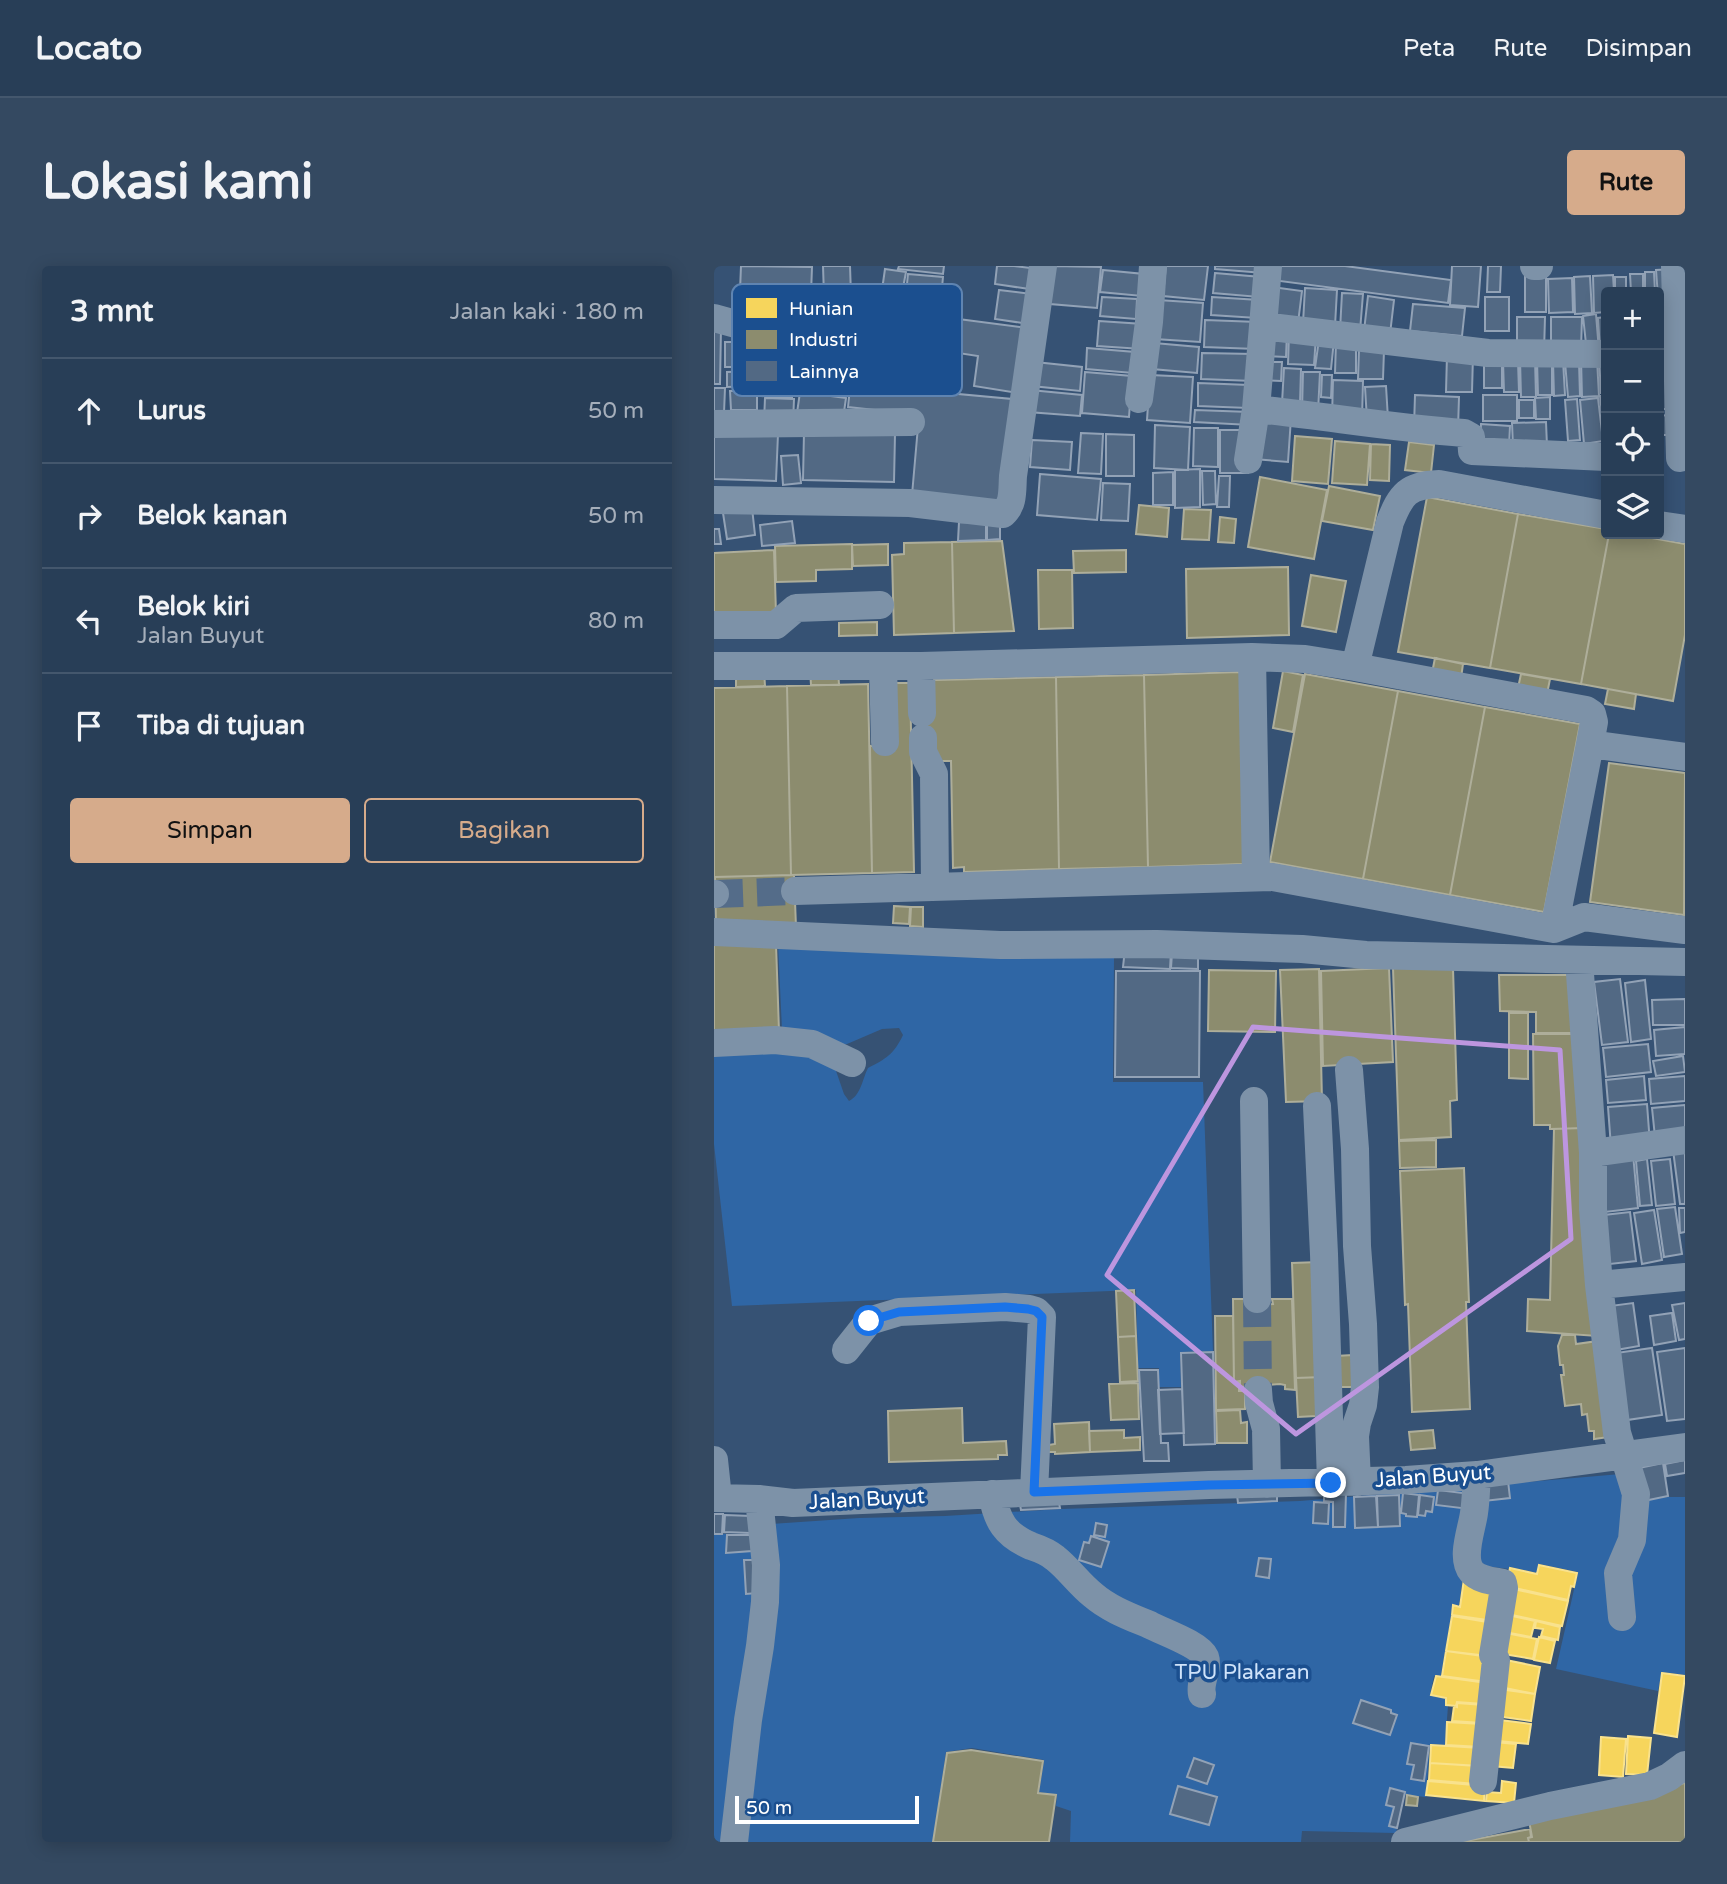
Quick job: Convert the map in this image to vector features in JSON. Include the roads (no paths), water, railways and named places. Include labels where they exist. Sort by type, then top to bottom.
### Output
[{"type":"street","points":[[714,500],[910,503],[1003,514],[1011,503],[1043,266]]},
{"type":"street","points":[[1139,399],[1153,266]]},
{"type":"street","points":[[1248,460],[1256,409],[1268,266]]},
{"type":"street","points":[[1675,266],[1675,458]]},
{"type":"street","points":[[714,318],[732,323]]},
{"type":"street","points":[[1263,326],[1488,353],[1601,354]]},
{"type":"street","points":[[1256,409],[1410,429],[1464,433],[1471,437],[1472,451],[1601,457]]},
{"type":"street","points":[[714,424],[911,422]]},
{"type":"street","points":[[1355,667],[1390,522],[1397,505],[1408,492],[1421,485],[1439,484],[1601,514]]},
{"type":"street","points":[[1664,526],[1685,529]]},
{"type":"street","points":[[714,625],[776,625],[796,608],[880,604]]},
{"type":"street","points":[[1252,657],[1256,877]]},
{"type":"street","points":[[714,666],[921,666],[1252,657],[1306,659],[1586,710],[1592,714],[1594,722],[1555,929]]},
{"type":"street","points":[[883,666],[885,742]]},
{"type":"street","points":[[921,666],[923,752],[934,774],[935,887]]},
{"type":"street","points":[[1590,744],[1685,757]]},
{"type":"street","points":[[795,891],[1272,877],[1555,929],[1584,917],[1685,930]]},
{"type":"street","points":[[714,932],[1000,945],[1157,944],[1302,949],[1366,955],[1685,962]]},
{"type":"street","points":[[1579,960],[1593,1153],[1593,1209],[1599,1285],[1617,1433],[1636,1494],[1632,1540],[1618,1573],[1622,1617]]},
{"type":"street","points":[[714,1043],[775,1040],[812,1044],[852,1063]]},
{"type":"street","points":[[1344,1482],[1365,1387],[1349,1070]]},
{"type":"street","points":[[1254,1101],[1257,1298]]},
{"type":"street","points":[[1317,1106],[1324,1268],[1344,1482]]},
{"type":"street","points":[[1593,1153],[1685,1140]]},
{"type":"street","points":[[1599,1285],[1685,1277]]},
{"type":"street","points":[[846,1350],[869,1321],[899,1312],[1005,1307],[1036,1311],[1042,1317],[1034,1492]]},
{"type":"street","points":[[1258,1390],[1266,1429],[1267,1484]]},
{"type":"street","name":"Jalan Buyut","points":[[716,1498],[793,1503],[1209,1485],[1406,1480],[1477,1475],[1685,1447]]},
{"type":"street","points":[[714,1460],[716,1498]]},
{"type":"street","points":[[1477,1475],[1468,1564],[1472,1572],[1503,1583],[1504,1588],[1493,1656],[1496,1660],[1483,1781]]},
{"type":"street","points":[[992,1494],[995,1513],[1005,1529],[1018,1540],[1056,1558],[1093,1595],[1108,1605],[1187,1642],[1199,1651],[1205,1662],[1201,1682],[1202,1694]]},
{"type":"street","points":[[734,1842],[765,1602],[766,1565],[759,1499]]},
{"type":"street","points":[[1405,1842],[1550,1806],[1650,1786],[1685,1765]]},
{"type":"tunnel","points":[[715,894],[795,891]]},
{"type":"tunnel","points":[[1257,1299],[1258,1390]]},
{"type":"park label","name":"TPU Plakaran","points":[[1242,1672]]}]
